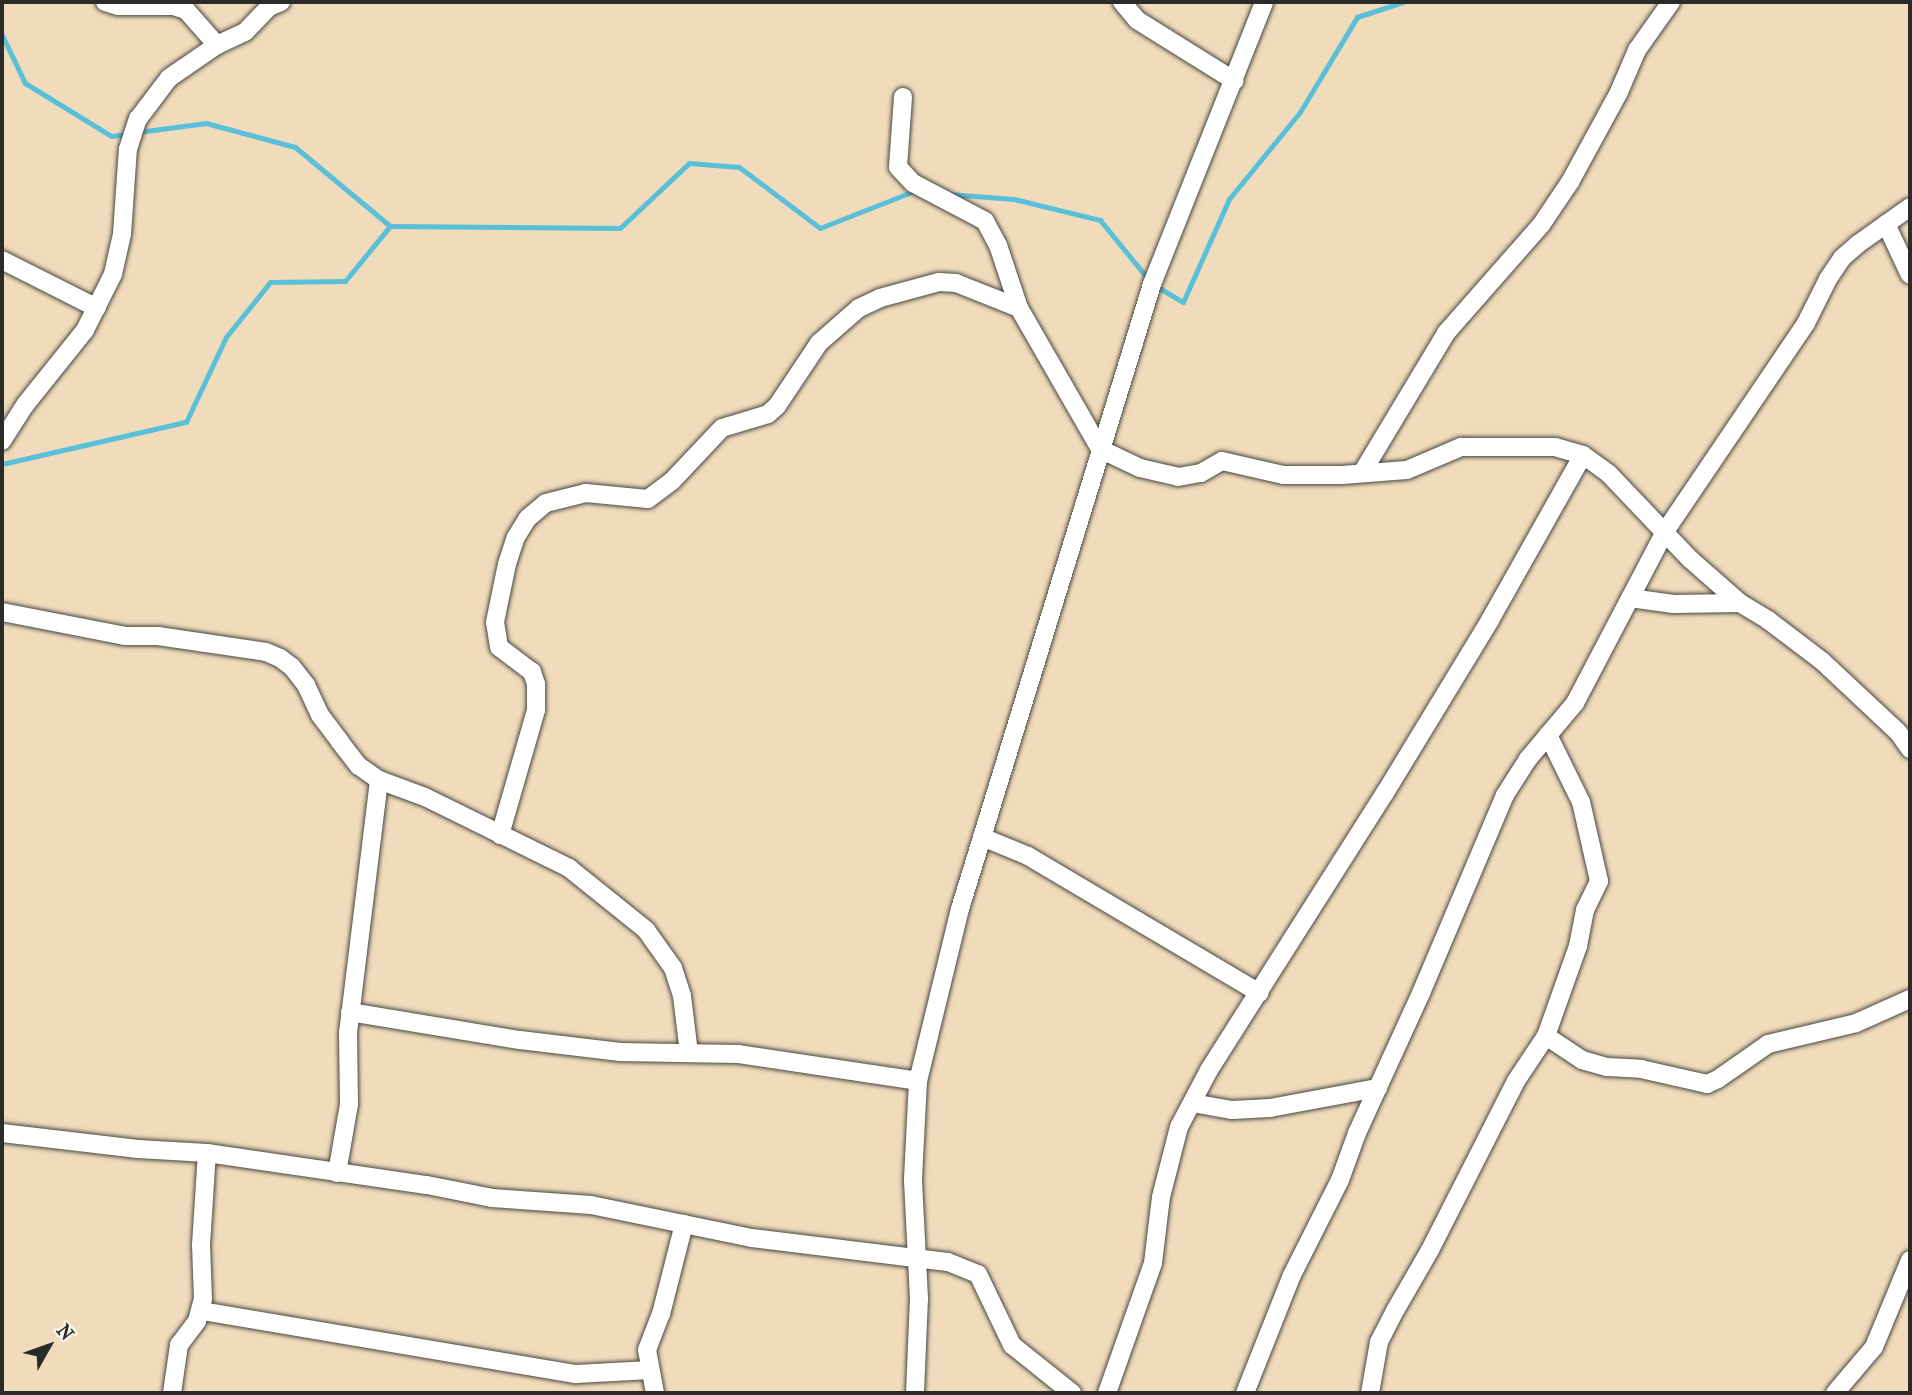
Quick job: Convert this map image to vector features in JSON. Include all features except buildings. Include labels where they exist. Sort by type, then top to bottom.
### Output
[{"type":"street","points":[[105,2],[118,6],[173,6],[186,10],[217,45]]},
{"type":"street","points":[[2,441],[25,405],[85,330],[113,274],[122,234],[128,149],[138,119],[169,78],[217,45],[245,32],[269,7],[281,2]]},
{"type":"street","points":[[1122,2],[1137,20],[1235,80]]},
{"type":"street","points":[[915,1393],[919,1299],[913,1179],[918,1081],[960,909],[1152,284],[1264,2]]},
{"type":"street","points":[[1362,473],[1447,333],[1541,225],[1570,182],[1637,50],[1671,2]]},
{"type":"street","points":[[902,97],[898,167],[913,183],[985,222],[998,244],[1019,308],[1100,449],[1140,468],[1178,477],[1201,473],[1222,461],[1283,475],[1407,470],[1461,447],[1555,447],[1583,455],[1609,474],[1666,530],[1690,559],[1740,603],[1768,620],[1904,726],[1910,749]]},
{"type":"street","points":[[1245,1393],[1292,1275],[1340,1180],[1505,795],[1548,735],[1575,703],[1666,530],[1806,323],[1842,258],[1910,206]]},
{"type":"street","points":[[1886,225],[1910,275]]},
{"type":"street","points":[[2,260],[97,308]]},
{"type":"street","points":[[500,835],[536,710],[536,684],[532,672],[499,646],[495,622],[507,564],[516,537],[528,518],[546,503],[586,493],[648,499],[672,481],[722,428],[761,418],[777,406],[819,344],[859,308],[880,298],[939,282],[956,283],[1019,308]]},
{"type":"street","points":[[1107,1393],[1153,1263],[1161,1197],[1179,1127],[1490,620],[1583,455]]},
{"type":"street","points":[[1630,598],[1674,604],[1740,603]]},
{"type":"street","points":[[2,612],[125,636],[158,636],[266,652],[280,658],[292,667],[306,685],[320,715],[359,766],[379,780],[425,797],[569,868],[610,899],[658,943],[673,968],[682,996],[689,1053]]},
{"type":"street","points":[[1370,1393],[1379,1342],[1430,1250],[1516,1081],[1546,1036],[1578,946],[1585,910],[1598,881],[1581,802],[1548,735]]},
{"type":"street","points":[[337,1173],[349,1104],[350,1012],[379,780]]},
{"type":"street","points":[[982,837],[1028,856],[1260,993]]},
{"type":"street","points":[[1546,1036],[1582,1060],[1607,1067],[1641,1069],[1707,1084],[1768,1044],[1856,1023],[1910,999]]},
{"type":"street","points":[[350,1012],[533,1042],[620,1052],[738,1054],[763,1060],[796,1061],[918,1081]]},
{"type":"street","points":[[1192,1103],[1232,1110],[1269,1108],[1378,1088]]},
{"type":"street","points":[[2,1133],[138,1149],[207,1153],[427,1185],[492,1198],[591,1205],[752,1238],[917,1261],[948,1262],[978,1274],[1012,1345],[1072,1393]]},
{"type":"street","points":[[172,1393],[179,1345],[202,1311],[201,1245],[207,1153]]},
{"type":"street","points":[[655,1393],[648,1350],[661,1314],[684,1223]]},
{"type":"street","points":[[1835,1393],[1874,1347],[1910,1260]]},
{"type":"street","points":[[202,1311],[576,1374],[650,1370]]},
{"type":"waterway","points":[[1156,286],[1183,302],[1229,199],[1300,112],[1357,17],[1403,2]]},
{"type":"waterway","points":[[2,35],[25,83],[111,136],[128,134]]},
{"type":"waterway","points":[[138,132],[206,123],[295,147],[390,226],[620,228],[689,163],[739,167],[820,228],[914,191]]},
{"type":"waterway","points":[[948,194],[1014,199],[1100,220],[1149,280]]},
{"type":"waterway","points":[[2,464],[186,422],[226,337],[270,282],[345,281],[390,226]]}]
